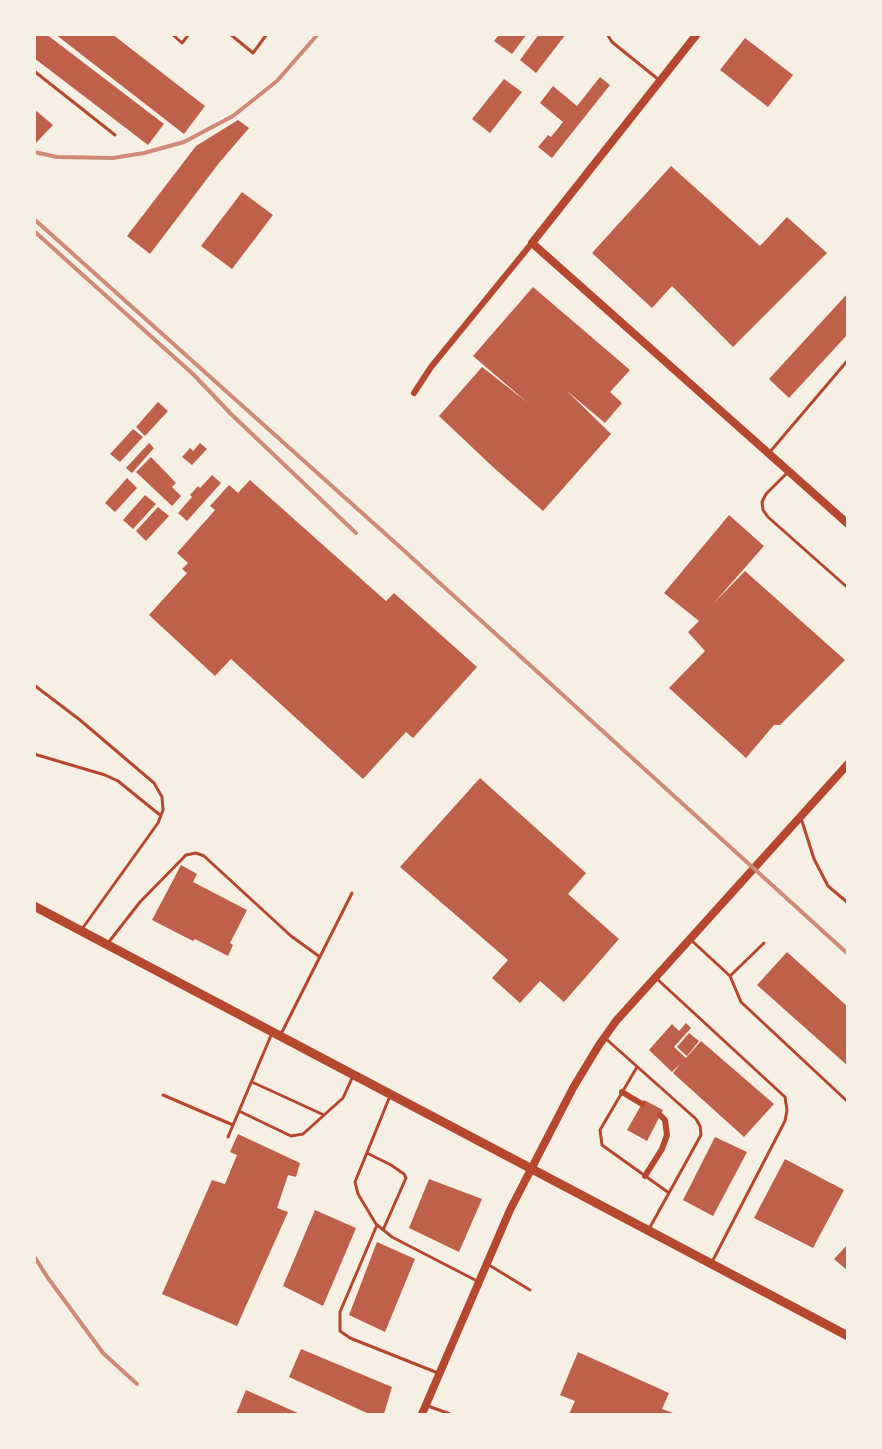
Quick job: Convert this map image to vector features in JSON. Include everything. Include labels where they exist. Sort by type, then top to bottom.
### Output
[{"type":"main road","points":[[34,906],[848,1336]]},
{"type":"street","points":[[414,393],[431,367],[697,34]]},
{"type":"street","points":[[532,243],[848,524]]},
{"type":"street","points":[[423,1414],[510,1210],[573,1089],[604,1038],[616,1021],[848,764]]},
{"type":"street","points":[[622,1092],[642,1104]]},
{"type":"street","points":[[645,1176],[667,1135],[665,1120],[660,1115]]},
{"type":"lane","points":[[171,34],[183,43],[189,34]]},
{"type":"lane","points":[[230,34],[253,53],[267,34]]},
{"type":"lane","points":[[607,34],[612,42],[660,81]]},
{"type":"lane","points":[[34,71],[115,135]]},
{"type":"lane","points":[[769,453],[848,360]]},
{"type":"lane","points":[[789,471],[766,494],[762,502],[763,510],[848,588]]},
{"type":"lane","points":[[34,685],[80,720],[154,783],[162,797],[161,816],[158,823],[81,931]]},
{"type":"lane","points":[[34,754],[118,781],[161,816]]},
{"type":"lane","points":[[800,817],[814,859],[828,886],[848,903]]},
{"type":"lane","points":[[107,944],[148,894],[186,855],[196,853],[204,856],[291,936],[320,957]]},
{"type":"lane","points":[[228,1137],[251,1082],[320,957],[352,893]]},
{"type":"lane","points":[[690,939],[730,976],[741,1002],[848,1102]]},
{"type":"lane","points":[[730,976],[764,942]]},
{"type":"lane","points":[[655,978],[785,1097],[787,1110],[785,1121],[711,1264]]},
{"type":"lane","points":[[604,1038],[696,1119],[700,1126],[701,1135],[648,1230]]},
{"type":"lane","points":[[637,1067],[600,1130],[602,1145],[669,1193]]},
{"type":"lane","points":[[238,1111],[291,1136],[303,1134],[343,1098],[354,1074]]},
{"type":"lane","points":[[251,1082],[324,1115]]},
{"type":"lane","points":[[391,1094],[355,1182],[358,1194],[377,1225],[383,1230],[405,1245],[479,1282]]},
{"type":"lane","points":[[163,1095],[233,1125]]},
{"type":"lane","points":[[367,1153],[391,1165],[406,1178],[383,1230]]},
{"type":"lane","points":[[377,1225],[340,1312],[340,1331],[350,1338],[440,1373]]},
{"type":"lane","points":[[487,1264],[530,1290]]},
{"type":"lane","points":[[427,1405],[450,1414]]},
{"type":"building","points":[[34,34],[46,34],[164,124],[148,145],[34,58]]},
{"type":"building","points":[[55,34],[112,34],[205,106],[184,134]]},
{"type":"building","points":[[500,34],[527,34],[512,54],[494,41]]},
{"type":"building","points":[[539,34],[566,34],[536,73],[520,60]]},
{"type":"building","points":[[745,38],[793,75],[768,107],[720,70]]},
{"type":"building","points":[[600,77],[610,85],[552,158],[538,147],[548,135],[551,137],[563,122],[540,103],[553,86],[577,106]]},
{"type":"building","points":[[504,79],[522,92],[490,133],[472,119]]},
{"type":"building","points":[[34,109],[53,125],[34,145]]},
{"type":"building","points":[[238,120],[249,128],[219,163],[150,254],[127,236],[196,146]]},
{"type":"building","points":[[671,166],[760,246],[787,217],[827,253],[733,347],[672,286],[652,308],[592,253]]},
{"type":"building","points":[[242,192],[273,215],[232,269],[201,246]]},
{"type":"building","points":[[533,287],[630,370],[610,392],[622,403],[605,423],[567,391],[611,434],[543,511],[439,416],[482,367],[528,403],[473,356]]},
{"type":"building","points":[[848,293],[848,334],[789,398],[769,379]]},
{"type":"building","points":[[158,402],[168,411],[145,436],[136,427]]},
{"type":"building","points":[[133,429],[143,437],[120,462],[110,454]]},
{"type":"building","points":[[149,443],[154,448],[132,473],[126,468]]},
{"type":"building","points":[[200,443],[207,449],[192,465],[182,457],[190,448],[193,451]]},
{"type":"building","points":[[151,457],[176,483],[172,487],[181,496],[172,506],[136,472]]},
{"type":"building","points":[[212,475],[221,483],[187,521],[178,513],[198,486],[200,488]]},
{"type":"building","points":[[127,478],[137,488],[115,512],[105,503]]},
{"type":"building","points":[[250,480],[386,601],[394,593],[477,667],[413,738],[406,732],[363,779],[231,659],[215,676],[149,615],[187,573],[182,569],[188,563],[177,553],[215,510],[210,506],[229,485],[238,493]]},
{"type":"building","points":[[145,495],[156,504],[133,529],[123,520]]},
{"type":"building","points":[[158,507],[169,516],[146,541],[136,531]]},
{"type":"building","points":[[729,515],[764,546],[713,604],[745,571],[845,660],[780,725],[774,725],[746,758],[669,688],[705,651],[688,632],[699,621],[664,593]]},
{"type":"building","points":[[480,778],[586,873],[568,894],[619,939],[564,1002],[540,981],[520,1003],[492,978],[508,960],[400,867]]},
{"type":"building","points":[[181,865],[197,874],[193,882],[247,910],[230,943],[233,945],[228,956],[152,920]]},
{"type":"building","points":[[787,952],[848,1007],[848,1066],[757,985]]},
{"type":"building","points":[[686,1023],[691,1028],[674,1047],[686,1058],[701,1041],[774,1104],[744,1137],[673,1073],[680,1064],[672,1072],[649,1050],[672,1024],[679,1031]]},
{"type":"building","points":[[689,1033],[699,1041],[687,1056],[677,1047]]},
{"type":"building","points":[[644,1100],[663,1110],[647,1141],[627,1130]]},
{"type":"building","points":[[238,1134],[300,1163],[296,1177],[288,1175],[277,1208],[288,1212],[237,1326],[162,1294],[212,1180],[225,1184],[237,1155],[230,1152]]},
{"type":"building","points":[[715,1137],[747,1152],[713,1216],[683,1200]]},
{"type":"building","points":[[785,1159],[844,1190],[813,1248],[754,1218]]},
{"type":"building","points":[[429,1179],[482,1199],[459,1252],[409,1228]]},
{"type":"building","points":[[315,1210],[356,1228],[323,1306],[283,1286]]},
{"type":"building","points":[[377,1242],[415,1259],[385,1332],[349,1315]]},
{"type":"building","points":[[848,1244],[848,1271],[834,1259]]},
{"type":"building","points":[[301,1349],[392,1387],[384,1414],[369,1414],[289,1377]]},
{"type":"building","points":[[578,1352],[669,1393],[662,1409],[676,1414],[569,1414],[575,1401],[560,1395]]},
{"type":"building","points":[[246,1390],[300,1414],[236,1414]]},
{"type":"railway","points":[[34,152],[57,157],[113,158],[144,153],[184,142],[233,116],[277,81],[318,34]]},
{"type":"railway","points":[[34,219],[400,547],[848,954]]},
{"type":"railway","points":[[34,231],[194,375],[231,414],[356,533]]},
{"type":"railway","points":[[34,1256],[103,1353],[137,1384]]}]
